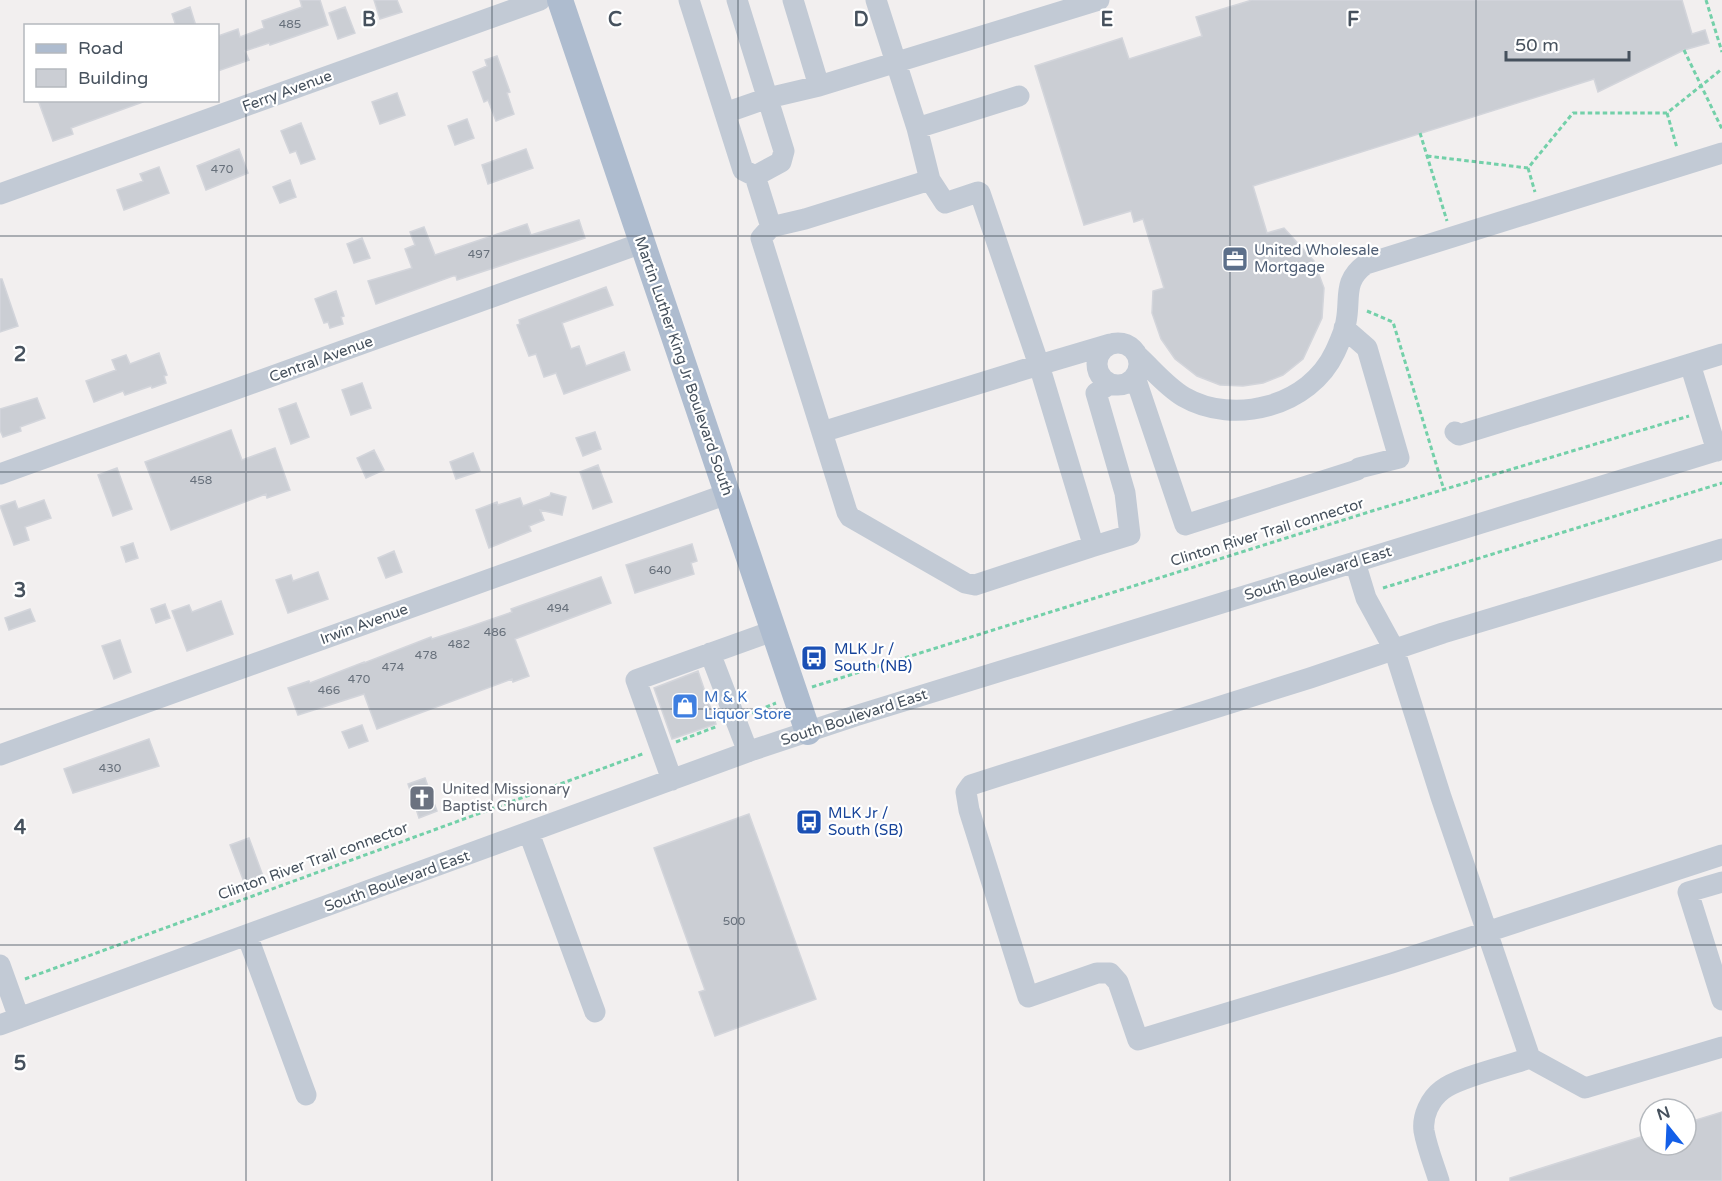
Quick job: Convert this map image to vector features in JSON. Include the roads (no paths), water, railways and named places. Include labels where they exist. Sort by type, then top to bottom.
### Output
[{"type":"main road","name":"Martin Luther King Jr Boulevard South","points":[[560,0],[808,732]]},
{"type":"street","name":"Ferry Avenue","points":[[0,194],[540,0]]},
{"type":"street","points":[[689,0],[743,170],[755,176],[771,227]]},
{"type":"street","points":[[737,0],[784,151],[781,162],[755,176]]},
{"type":"street","points":[[793,0],[819,86]]},
{"type":"street","points":[[876,0],[930,180],[945,203],[978,192],[982,195],[1039,365],[1093,541],[1091,547]]},
{"type":"street","points":[[725,113],[768,98],[819,86],[1099,0]]},
{"type":"street","points":[[916,128],[1018,96]]},
{"type":"street","points":[[1137,367],[1184,397],[1212,408],[1242,411],[1273,405],[1298,392],[1317,377],[1334,354],[1347,320],[1348,286],[1354,275],[1366,264],[1722,153]]},
{"type":"street","points":[[930,180],[805,219],[771,227],[761,238],[850,517],[966,583],[975,585],[1130,535],[1125,493],[1096,393],[1110,384]]},
{"type":"street","name":"Central Avenue","points":[[0,474],[642,243]]},
{"type":"street","points":[[822,432],[1110,344],[1124,343],[1136,351],[1137,367],[1185,525],[1359,468],[1398,458],[1368,348],[1344,328]]},
{"type":"street","points":[[1110,344],[1099,354],[1097,368],[1104,380],[1110,384],[1124,385],[1137,367]]},
{"type":"street","points":[[1455,432],[1459,435],[1722,354]]},
{"type":"street","points":[[1690,364],[1704,411],[1720,450]]},
{"type":"street","name":"South Boulevard East","points":[[10,1022],[748,752],[1720,450]]},
{"type":"street","name":"Irwin Avenue","points":[[0,754],[727,494]]},
{"type":"street","points":[[1722,549],[1394,649],[971,785],[966,792],[969,810],[1028,997],[1097,973],[1110,973],[1118,982],[1138,1040],[1392,963],[1722,855]]},
{"type":"street","points":[[1355,562],[1368,602],[1394,649],[1530,1059],[1585,1088],[1722,1047]]},
{"type":"street","points":[[672,780],[636,680],[773,631]]},
{"type":"street","points":[[710,653],[748,752]]},
{"type":"street","points":[[529,832],[595,1012]]},
{"type":"street","points":[[1722,882],[1688,892],[1722,1000]]},
{"type":"street","points":[[247,935],[306,1095]]},
{"type":"street","points":[[0,965],[8,986],[10,1022]]},
{"type":"street","points":[[1439,1181],[1424,1130],[1425,1117],[1430,1104],[1441,1090],[1454,1083],[1530,1059]]},
{"type":"place","name":"United Wholesale Mortgage","points":[[1235,259]]},
{"type":"place","name":"MLK Jr / South (NB)","points":[[814,658]]},
{"type":"place","name":"M & K Liquor Store","points":[[685,706]]},
{"type":"place","name":"United Missionary Baptist Church","points":[[422,798]]},
{"type":"place","name":"MLK Jr / South (SB)","points":[[809,822]]}]
